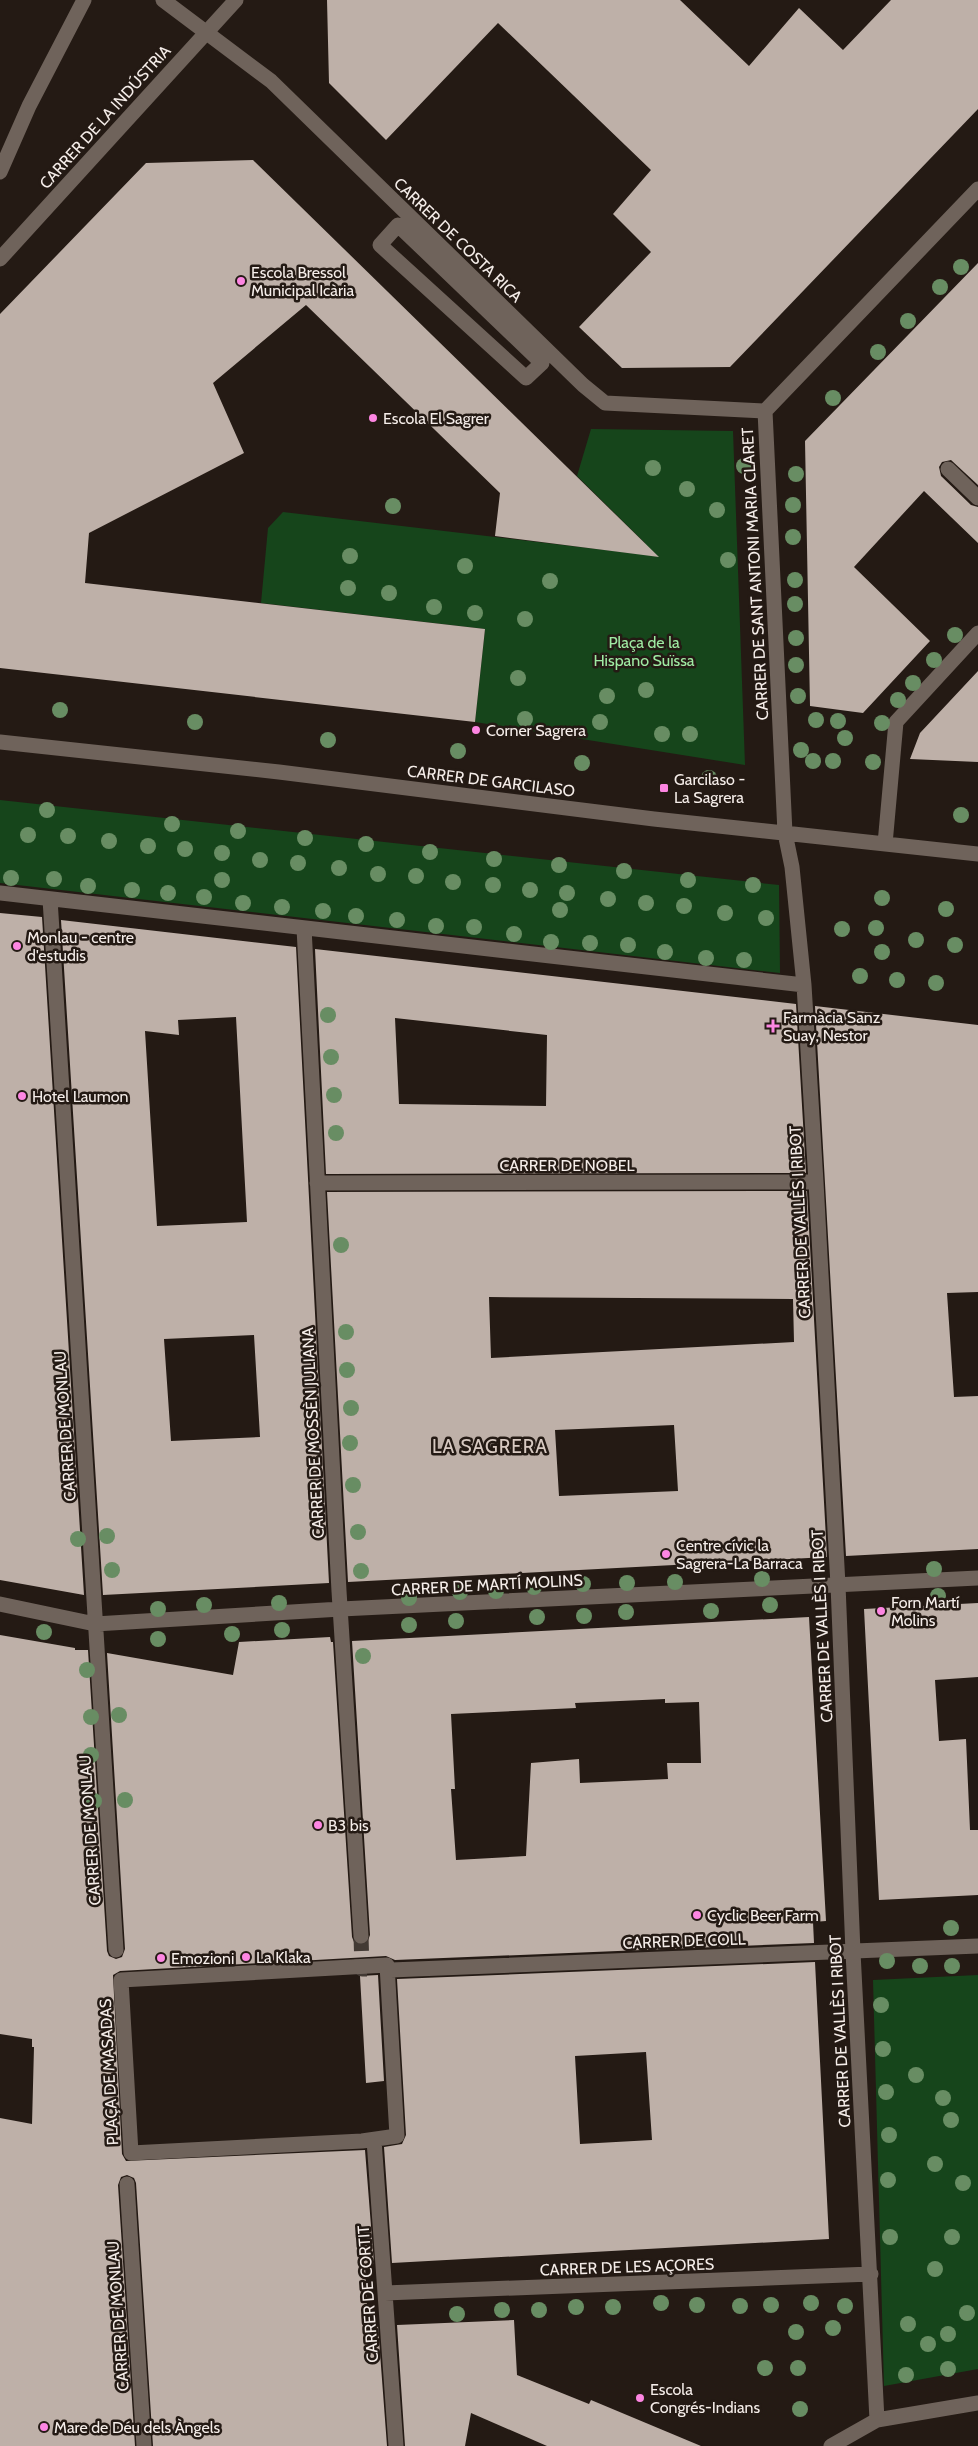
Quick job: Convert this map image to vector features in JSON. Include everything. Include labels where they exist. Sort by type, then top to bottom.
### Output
[{"type":"street","points":[[0,172],[29,106],[84,0]]},
{"type":"street","name":"CARRER DE COSTA RICA","points":[[163,0],[271,81],[576,378],[605,403],[765,411]]},
{"type":"street","name":"CARRER DE LA INDÚSTRIA","points":[[0,259],[236,0]]},
{"type":"street","name":"CARRER DE SANT ANTONI MARIA CLARET","points":[[785,833],[765,411],[978,189]]},
{"type":"street","name":"CARRER DE COSTA RICA","points":[[398,224],[542,363],[526,378],[380,245],[398,224]]},
{"type":"street","points":[[948,469],[978,498]]},
{"type":"street","points":[[885,844],[896,722],[978,634]]},
{"type":"street","name":"CARRER DE GARCILASO","points":[[0,742],[279,772],[654,819],[978,854]]},
{"type":"street","name":"CARRER DE VALLÈS I RIBOT","points":[[785,833],[792,867],[804,985],[816,1182],[838,1585],[853,1952],[877,2420]]},
{"type":"street","points":[[0,893],[804,985]]},
{"type":"street","name":"CARRER DE MONLAU","points":[[50,899],[94,1624],[116,1950]]},
{"type":"street","name":"CARRER DE MOSSÈN JULIANA","points":[[304,928],[341,1609],[361,1936]]},
{"type":"street","name":"CARRER DE NOBEL","points":[[317,1183],[816,1182]]},
{"type":"street","name":"CARRER DE MARTÍ MOLINS","points":[[0,1604],[94,1624],[341,1609],[978,1578]]},
{"type":"street","name":"CARRER DE COLL","points":[[392,1970],[978,1946]]},
{"type":"street","name":"PLAÇA DE MASADAS","points":[[387,1965],[397,2136],[374,2140],[131,2153],[121,1980],[387,1965]]},
{"type":"street","name":"CARRER DE CORTIT","points":[[374,2140],[396,2446]]},
{"type":"street","name":"CARRER DE MONLAU","points":[[127,2184],[144,2446]]},
{"type":"street","name":"CARRER DE LES AÇORES","points":[[385,2293],[871,2274]]},
{"type":"street","points":[[831,2446],[877,2420],[978,2403]]},
{"type":"green space","name":"Plaça de la Hispano Suïssa","points":[[591,429],[733,431],[745,765],[475,722],[485,629],[261,603],[268,528],[283,512],[639,554],[645,543],[577,476]]},
{"type":"green space","points":[[0,800],[779,885],[780,973],[0,883]]},
{"type":"green space","points":[[978,1975],[978,2369],[884,2386],[873,1980]]},
{"type":"building","points":[[327,0],[680,0],[749,66],[799,8],[843,50],[891,0],[978,0],[978,109],[730,367],[622,368],[579,327],[651,252],[613,214],[651,170],[498,23],[386,140],[329,83]]},
{"type":"building","points":[[253,160],[659,557],[495,536],[500,493],[306,305],[213,383],[244,453],[89,533],[85,583],[485,629],[475,722],[0,668],[0,314],[146,163]]},
{"type":"building","points":[[978,263],[978,485],[951,460],[942,462],[939,467],[941,476],[971,505],[978,507],[978,543],[924,491],[854,567],[930,641],[863,713],[810,706],[805,441]]},
{"type":"building","points":[[978,671],[978,762],[910,759],[920,733]]},
{"type":"building","points":[[0,913],[42,917],[84,1595],[0,1580]]},
{"type":"building","points":[[61,920],[296,947],[329,1583],[103,1595]],"holes":[[[236,1017],[247,1222],[157,1226],[145,1031],[179,1035],[178,1020]],[[254,1335],[260,1437],[171,1441],[164,1339]]]},
{"type":"building","points":[[315,949],[796,1004],[806,1173],[326,1174]],"holes":[[[395,1018],[547,1035],[546,1106],[399,1104]]]},
{"type":"building","points":[[815,1006],[978,1025],[978,1292],[947,1293],[954,1397],[978,1396],[978,1549],[846,1556]]},
{"type":"building","points":[[807,1191],[827,1557],[348,1582],[327,1192]],"holes":[[[489,1297],[793,1299],[794,1342],[491,1358]],[[674,1425],[678,1491],[559,1496],[555,1430]]]},
{"type":"building","points":[[978,1603],[978,1677],[935,1680],[939,1741],[966,1739],[970,1830],[978,1830],[978,1895],[879,1900],[864,1609]]},
{"type":"building","points":[[809,1617],[826,1921],[813,1922],[814,1943],[395,1960],[386,1956],[120,1971],[113,1975],[122,2154],[126,2161],[365,2150],[374,2264],[365,2265],[368,2327],[378,2326],[387,2446],[153,2446],[136,2183],[134,2178],[127,2175],[121,2177],[118,2185],[135,2446],[0,2446],[0,2118],[32,2124],[34,2047],[32,2047],[32,2039],[0,2034],[0,1635],[75,1648],[75,1650],[88,1650],[107,1951],[109,1956],[116,1959],[122,1957],[125,1949],[107,1653],[233,1675],[239,1642],[330,1637],[331,1642],[333,1642],[352,1937],[354,1942],[361,1945],[367,1943],[370,1935],[352,1641]],"holes":[[[665,1699],[665,1703],[699,1702],[701,1763],[667,1763],[668,1779],[580,1783],[579,1759],[531,1763],[526,1856],[456,1860],[451,1789],[455,1789],[451,1714],[576,1708],[575,1703]]]},
{"type":"building","points":[[815,1962],[829,2239],[392,2263],[384,2147],[402,2144],[406,2135],[397,1979]],"holes":[[[646,2052],[652,2140],[580,2144],[575,2056]]]},
{"type":"building","points":[[378,1975],[384,2081],[366,2083],[360,1976]]},
{"type":"building","points":[[514,2320],[517,2375],[589,2404],[591,2400],[701,2446],[547,2446],[471,2413],[465,2446],[405,2446],[397,2325]]},
{"type":"tunnel","points":[[361,1936],[362,1969],[373,1969]]},
{"type":"place","name":"Escola Bressol Municipal Icària","points":[[241,281]]},
{"type":"place","name":"Escola El Sagrer","points":[[373,418]]},
{"type":"place","name":"Corner Sagrera","points":[[476,730]]},
{"type":"place","name":"Garcilaso - La Sagrera","points":[[664,788]]},
{"type":"place","name":"Monlau - centre d'estudis","points":[[17,946]]},
{"type":"place","name":"Farmàcia Sanz Suay, Nestor","points":[[773,1026]]},
{"type":"place","name":"Hotel Laumon","points":[[22,1096]]},
{"type":"place","name":"Centre cívic la Sagrera-La Barraca","points":[[666,1554]]},
{"type":"place","name":"Forn Martí Molins","points":[[881,1611]]},
{"type":"place","name":"B3 bis","points":[[318,1825]]},
{"type":"place","name":"Cyclic Beer Farm","points":[[697,1915]]},
{"type":"place","name":"La Klaka","points":[[246,1957]]},
{"type":"place","name":"Emozioni","points":[[161,1958]]},
{"type":"place","name":"Escola Congrés-Indians","points":[[640,2398]]},
{"type":"place","name":"Mare de Déu dels Àngels","points":[[44,2427]]},
{"type":"district","name":"LA SAGRERA","points":[[490,1446]]}]
